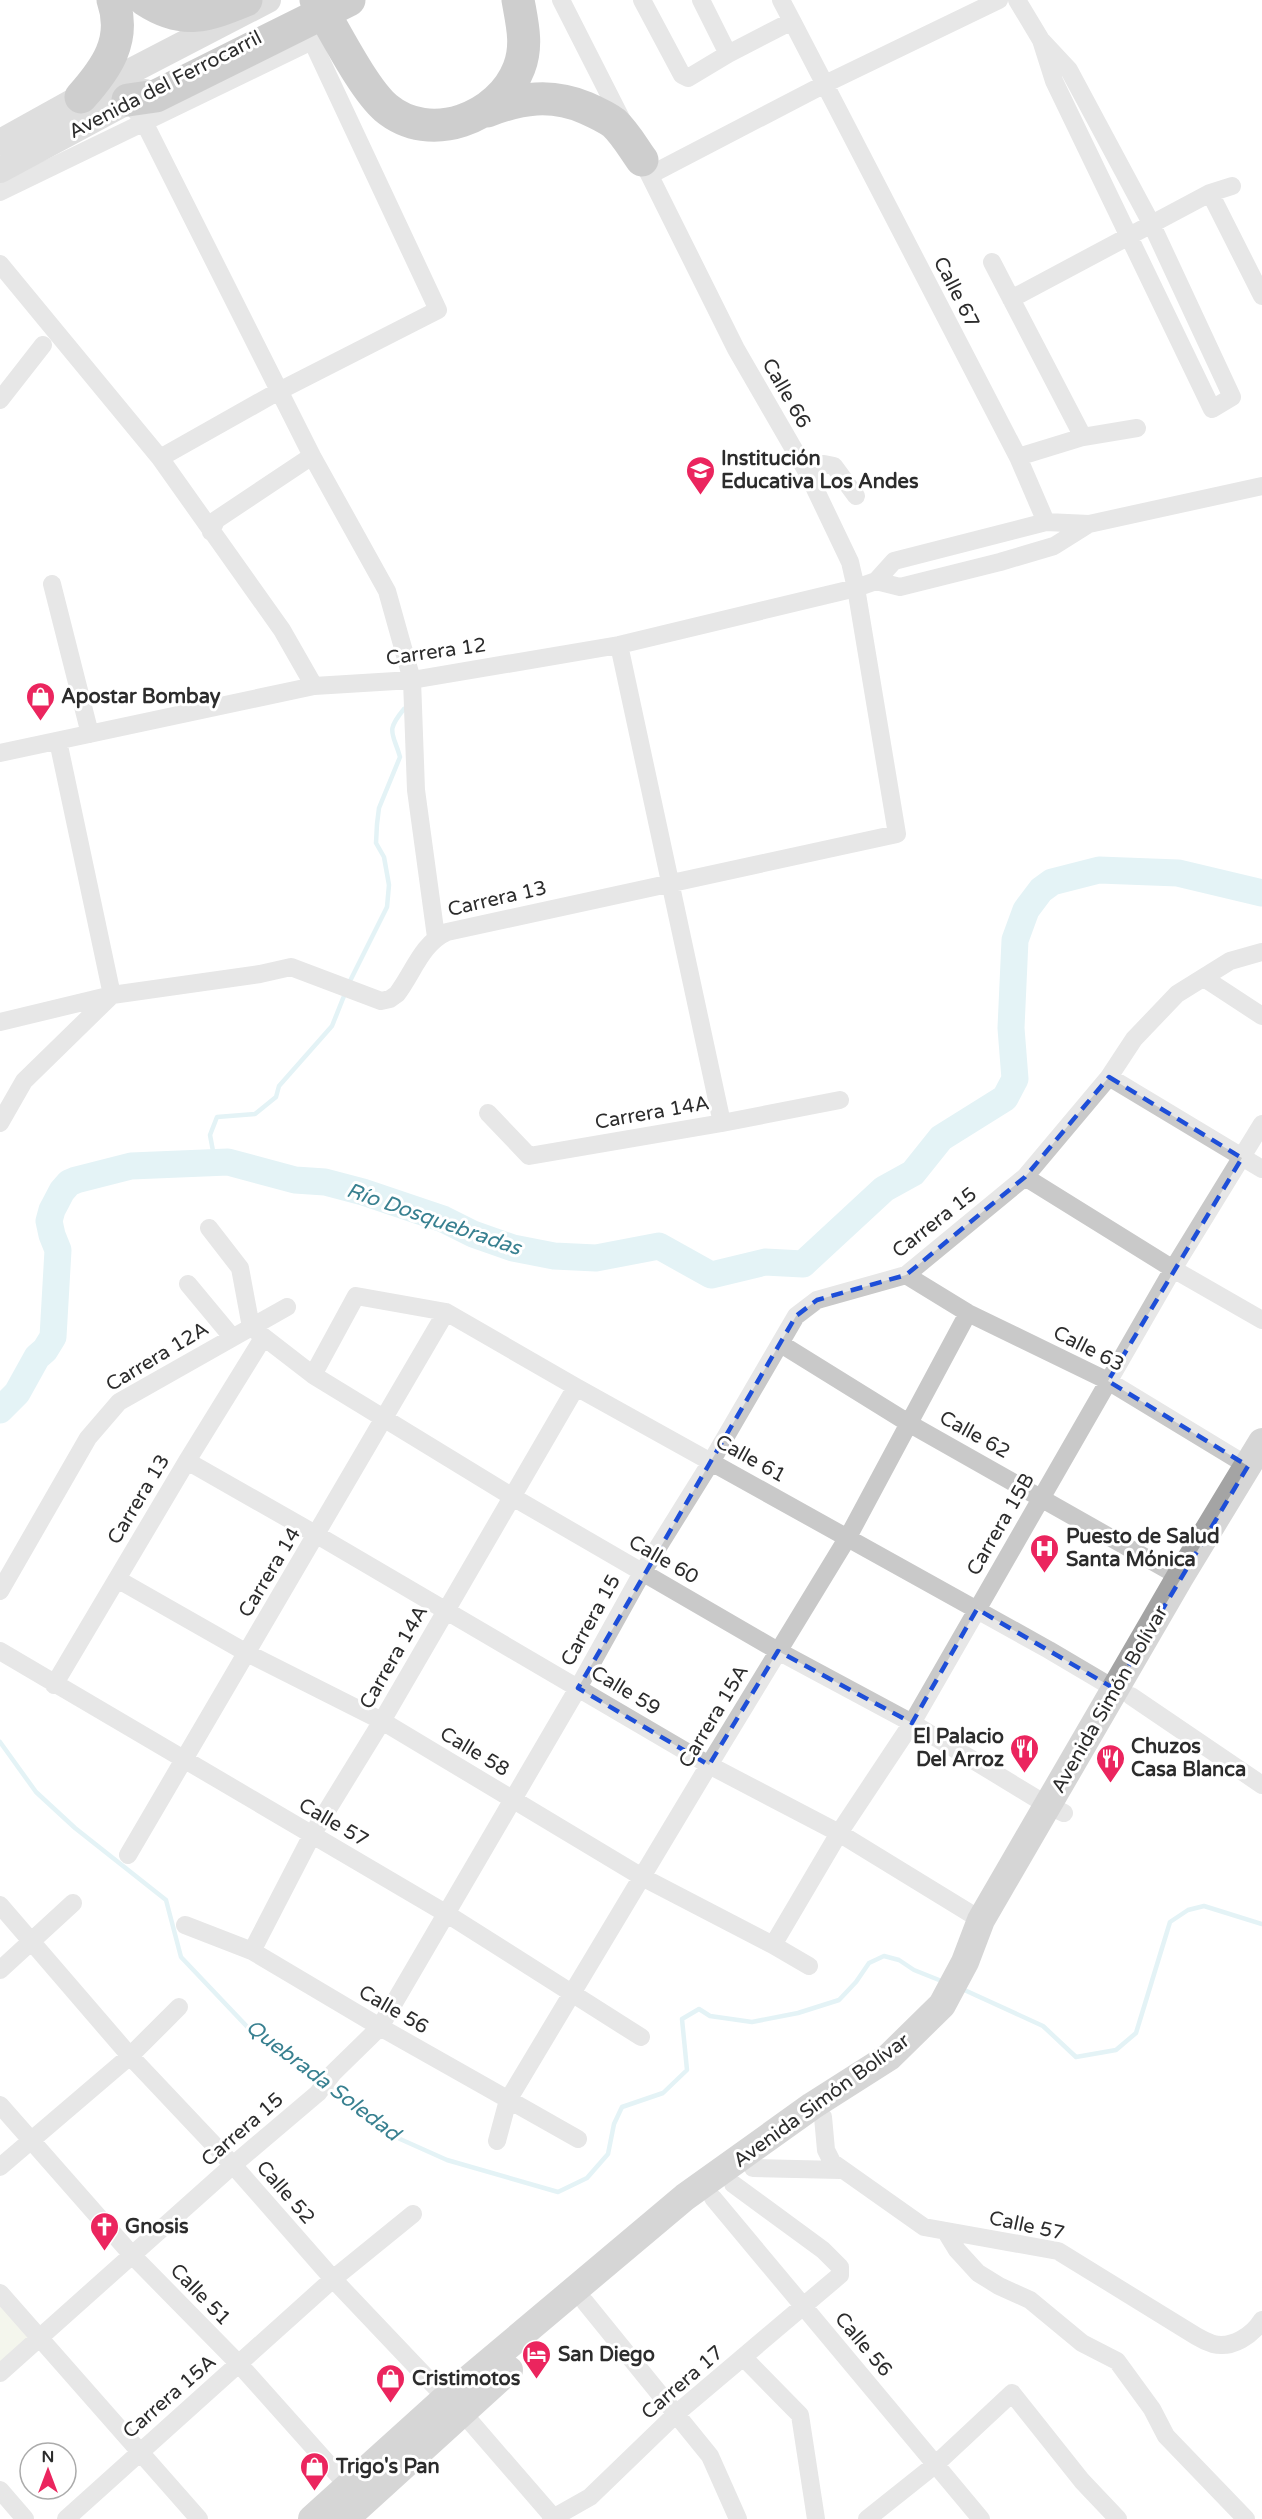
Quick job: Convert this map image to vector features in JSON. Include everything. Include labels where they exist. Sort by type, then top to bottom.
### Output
[{"type":"highway","points":[[81,97],[105,70],[114,48],[117,29],[113,0]]},
{"type":"highway","points":[[146,0],[171,13],[185,16],[214,13],[246,0]]},
{"type":"highway","points":[[472,117],[501,97],[520,67],[524,41],[517,5]]},
{"type":"highway","points":[[136,111],[156,96],[321,15],[374,94],[393,112],[415,123],[444,125],[515,100],[534,97],[574,103],[615,124],[646,168]]},
{"type":"main road","name":"Avenida del Ferrocarril","points":[[0,142],[81,97],[268,0]]},
{"type":"main road","name":"Avenida del Ferrocarril","points":[[0,170],[136,111]]},
{"type":"main road","name":"Avenida Simón Bolívar","points":[[1123,1692],[1180,1577],[1257,1461]]},
{"type":"main road","name":"Avenida Simón Bolívar","points":[[973,1967],[981,1920],[1055,1809],[1257,1461]]},
{"type":"main road","name":"Avenida Simón Bolívar","points":[[312,2519],[348,2486],[585,2302],[733,2183],[823,2117],[897,2067],[927,2042],[996,1927],[1055,1809]]},
{"type":"main road","name":"Avenida Simón Bolívar","points":[[345,2519],[454,2405],[685,2198],[812,2106],[889,2057],[948,2010]]},
{"type":"street","name":"Calle 66","points":[[561,0],[736,349],[807,472],[850,562],[897,834]]},
{"type":"street","points":[[642,0],[682,75],[688,78],[728,54],[792,21]]},
{"type":"street","points":[[701,0],[728,54]]},
{"type":"street","name":"Calle 67","points":[[781,0],[1018,457],[1046,522]]},
{"type":"street","points":[[646,168],[999,0]]},
{"type":"street","points":[[1017,0],[1041,40],[1069,70],[1151,223],[1233,397],[1212,410],[1130,235],[1054,81],[1041,40]]},
{"type":"street","points":[[0,192],[136,111],[232,79],[321,15],[438,310],[279,391],[159,458]]},
{"type":"street","points":[[136,111],[312,456],[387,591],[412,680],[416,790],[436,937]]},
{"type":"street","points":[[1011,299],[1151,223],[1210,193],[1232,186]]},
{"type":"street","points":[[1210,193],[1262,296]]},
{"type":"street","points":[[992,262],[1083,437]]},
{"type":"street","points":[[1,266],[159,458],[282,630],[314,686]]},
{"type":"street","points":[[0,400],[43,345]]},
{"type":"street","points":[[1018,457],[1083,437],[1137,428]]},
{"type":"street","points":[[211,532],[216,520],[312,456]]},
{"type":"street","points":[[807,472],[824,464],[834,466],[856,496]]},
{"type":"street","name":"Carrera 12","points":[[0,753],[314,686],[412,680],[619,645],[856,588],[876,580],[894,561],[1046,522],[1089,524],[1262,486]]},
{"type":"street","name":"Carrera 12","points":[[876,580],[900,587],[1000,562],[1054,546],[1089,524]]},
{"type":"street","points":[[52,584],[90,734]]},
{"type":"street","points":[[619,645],[722,1123]]},
{"type":"street","points":[[0,1123],[24,1081],[112,995],[58,741]]},
{"type":"street","name":"Carrera 13","points":[[0,1022],[112,995],[260,974],[291,967],[381,1001],[390,999],[404,984],[428,946],[436,937],[447,932],[897,834]]},
{"type":"street","name":"Carrera 15","points":[[0,2373],[232,2165],[318,2093],[333,2073],[380,2027],[578,1688],[642,1573],[711,1462],[796,1316],[817,1300],[906,1275],[1025,1178],[1109,1077],[1134,1039],[1177,994],[1230,961],[1262,952]]},
{"type":"street","points":[[1204,978],[1262,1016]]},
{"type":"street","points":[[1109,1077],[1262,1169]]},
{"type":"street","name":"Carrera 14A","points":[[488,1113],[529,1156],[840,1100]]},
{"type":"street","name":"Carrera 15B","points":[[773,1945],[839,1833],[912,1723],[1173,1269],[1262,1124]]},
{"type":"street","points":[[1025,1178],[1173,1269],[1262,1320]]},
{"type":"street","points":[[209,1228],[240,1268],[257,1332]]},
{"type":"street","name":"Calle 63","points":[[906,1275],[968,1313],[1108,1381],[1257,1461]]},
{"type":"street","points":[[188,1284],[232,1337]]},
{"type":"street","name":"Calle 61","points":[[313,1375],[356,1296],[446,1312],[1123,1692],[1262,1785]]},
{"type":"street","name":"Carrera 12A","points":[[0,1591],[88,1438],[119,1402],[232,1337],[257,1332],[287,1307]]},
{"type":"street","name":"Carrera 14","points":[[128,1855],[446,1312]]},
{"type":"street","name":"Carrera 15A","points":[[497,2141],[508,2100],[848,1537],[968,1313]]},
{"type":"street","name":"Carrera 13","points":[[54,1685],[187,1461],[257,1332]]},
{"type":"street","name":"Calle 60","points":[[257,1332],[313,1375],[511,1496],[778,1651],[912,1723],[1055,1809]]},
{"type":"street","name":"Calle 62","points":[[781,1344],[910,1424],[1180,1577]]},
{"type":"street","name":"Carrera 14A","points":[[252,1951],[312,1835],[382,1721],[576,1387]]},
{"type":"street","name":"Calle 59","points":[[187,1461],[447,1610],[709,1765],[839,1833],[981,1920]]},
{"type":"street","name":"Calle 58","points":[[117,1579],[247,1653],[382,1721],[642,1877],[809,1966]]},
{"type":"street","name":"Calle 57","points":[[0,1651],[54,1685],[447,1914],[641,2037]]},
{"type":"street","points":[[0,1970],[73,1904]]},
{"type":"street","name":"Calle 52","points":[[0,1905],[130,2056],[232,2165],[333,2279],[454,2405],[552,2518]]},
{"type":"street","name":"Calle 56","points":[[185,1925],[252,1951],[380,2027],[578,2139]]},
{"type":"street","points":[[0,2167],[130,2056],[179,2007]]},
{"type":"street","name":"Calle 51","points":[[0,2105],[132,2255],[239,2364],[348,2486]]},
{"type":"street","name":"Calle 57","points":[[823,2117],[826,2150],[832,2162],[924,2227],[1058,2251],[1196,2336],[1215,2344],[1233,2343],[1249,2336],[1262,2320]]},
{"type":"street","points":[[733,2183],[841,2170]]},
{"type":"street","name":"Calle 56","points":[[733,2183],[803,2307],[981,2519]]},
{"type":"street","name":"Carrera 17","points":[[552,2518],[590,2497],[677,2413],[840,2275],[840,2267],[823,2250],[733,2183]]},
{"type":"street","name":"Carrera 15A","points":[[66,2519],[333,2279],[413,2214]]},
{"type":"street","points":[[946,2232],[957,2250],[978,2272],[999,2286],[1030,2300],[1082,2343],[1117,2361],[1152,2409],[1166,2436],[1246,2519]]},
{"type":"street","points":[[0,2293],[199,2519]]},
{"type":"street","points":[[585,2302],[710,2456],[738,2519]]},
{"type":"street","points":[[744,2358],[800,2415],[816,2519]]},
{"type":"street","points":[[870,2518],[936,2464],[1012,2393],[1082,2481],[1118,2519]]},
{"type":"street","points":[[0,2490],[25,2519]]},
{"type":"highlighted area","points":[[1109,1077],[1242,1158],[1108,1381],[1248,1466],[1115,1689],[977,1609],[912,1723],[778,1651],[709,1765],[578,1688],[796,1316],[817,1300],[906,1275],[1025,1177]]},
{"type":"green space","points":[[0,2293],[39,2337],[0,2373]]},
{"type":"waterway","points":[[349,983],[387,907],[389,885],[384,857],[376,843],[377,824],[379,808],[400,757],[392,732],[394,723],[404,709]]},
{"type":"waterway","name":"Río Dosquebradas","points":[[0,1410],[17,1393],[37,1357],[45,1350],[53,1337],[58,1250],[49,1221],[62,1191],[69,1183],[76,1180],[131,1166],[228,1162],[295,1180],[325,1182],[363,1192],[443,1219],[473,1234],[513,1248],[554,1256],[596,1258],[659,1246],[711,1275],[765,1262],[803,1264],[884,1189],[913,1173],[941,1138],[1005,1098],[1015,1079],[1011,1028],[1015,940],[1026,910],[1041,890],[1052,882],[1099,870],[1178,873],[1262,893]]},
{"type":"waterway","points":[[210,1161],[213,1151],[210,1135],[217,1117],[255,1114],[276,1097],[279,1086],[332,1026],[346,991]]},
{"type":"waterway","name":"Quebrada Soledad","points":[[0,1742],[36,1792],[75,1828],[166,1900],[181,1957],[255,2035],[321,2081]]},
{"type":"waterway","name":"Quebrada Soledad","points":[[960,1988],[1043,2026],[1076,2057],[1116,2050],[1136,2033],[1170,1922],[1188,1910],[1204,1906],[1262,1924]]},
{"type":"waterway","name":"Quebrada Soledad","points":[[328,2086],[400,2139],[447,2160],[558,2192],[587,2178],[608,2154],[614,2124],[622,2107],[663,2093],[687,2070],[682,2019],[699,2009],[710,2016],[752,2022],[798,2013],[839,2000],[856,1982],[869,1963],[884,1956],[899,1960],[914,1970],[944,1982]]},
{"type":"place","name":"Institución Educativa Los Andes","points":[[700,496]]},
{"type":"place","name":"Apostar Bombay","points":[[40,722]]},
{"type":"place","name":"Puesto de Salud Santa Mónica","points":[[1045,1574]]},
{"type":"place","name":"El Palacio Del Arroz","points":[[1025,1774]]},
{"type":"place","name":"Chuzos Casa Blanca","points":[[1110,1784]]},
{"type":"place","name":"Gnosis","points":[[104,2252]]},
{"type":"place","name":"San Diego","points":[[537,2380]]},
{"type":"place","name":"Cristimotos","points":[[391,2404]]},
{"type":"place","name":"Trigo's Pan","points":[[315,2492]]}]
